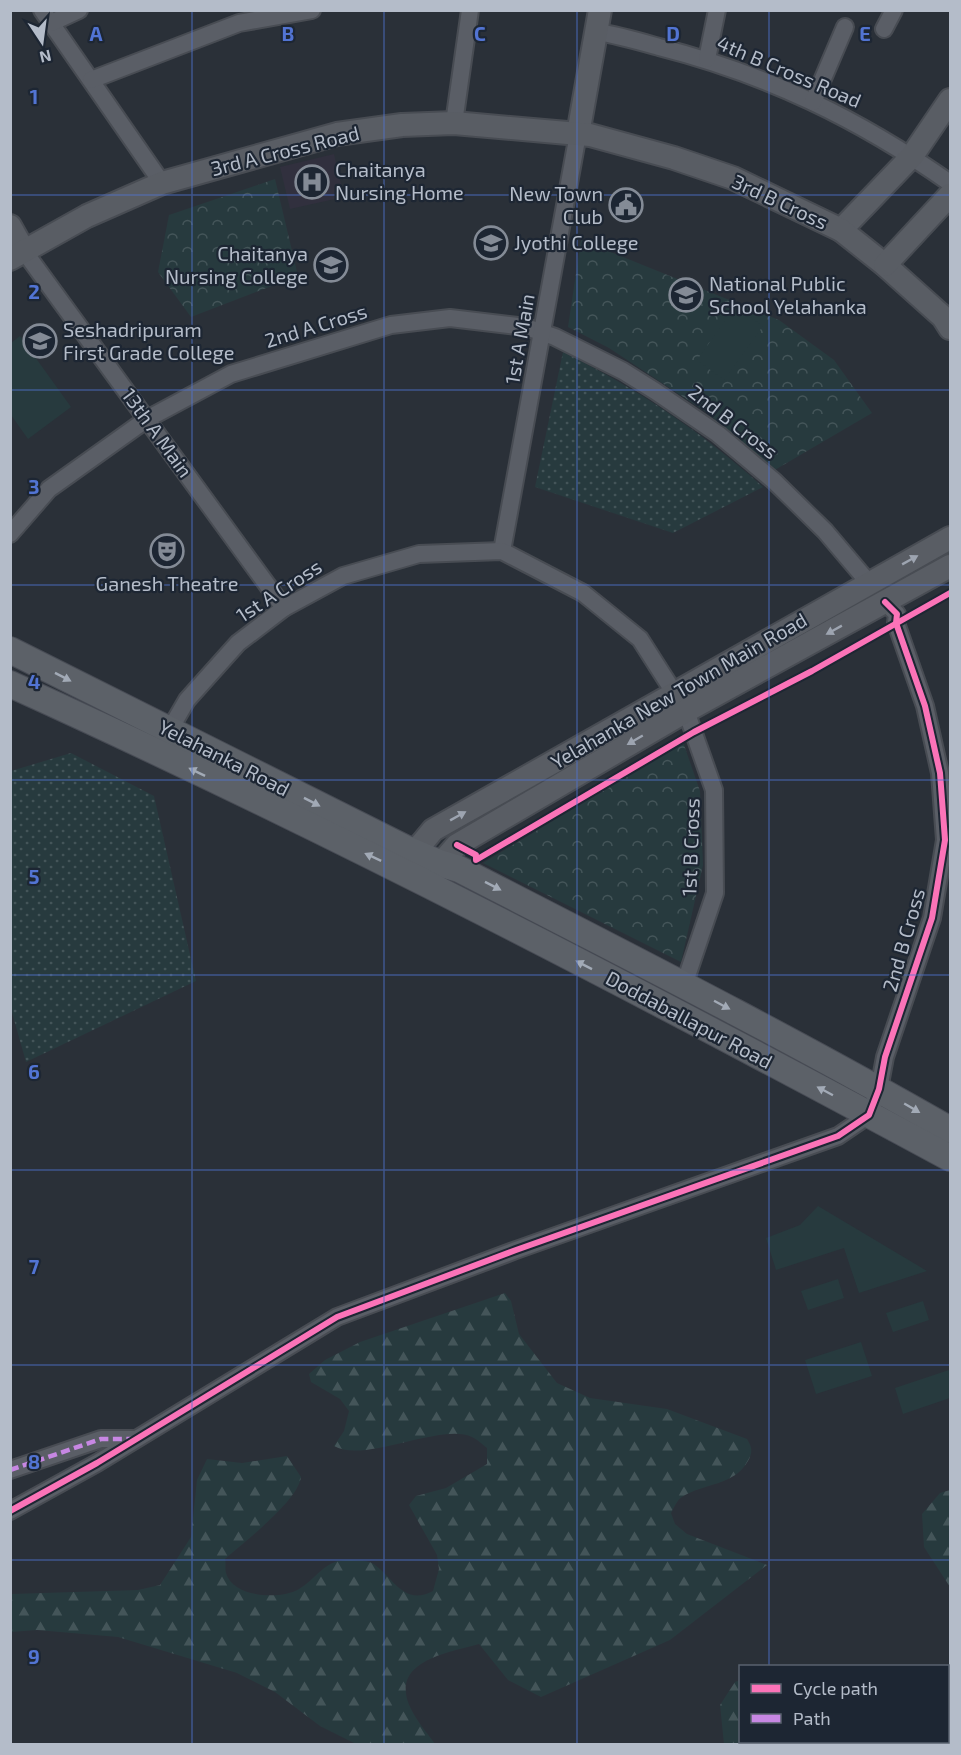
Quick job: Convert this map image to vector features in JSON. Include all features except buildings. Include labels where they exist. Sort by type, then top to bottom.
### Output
[{"type":"main road","name":"Yelahanka Road","points":[[10,650],[174,721],[407,861]]},
{"type":"main road","name":"Yelahanka Road","points":[[10,684],[432,873]]},
{"type":"main road","name":"Doddaballapur Road","points":[[432,873],[459,869],[684,985],[951,1130]]},
{"type":"main road","name":"Doddaballapur Road","points":[[432,873],[951,1158]]},
{"type":"street","points":[[79,10],[47,17],[162,183]]},
{"type":"street","points":[[454,123],[470,10]]},
{"type":"street","points":[[707,59],[717,10]]},
{"type":"street","points":[[884,29],[894,10]]},
{"type":"street","points":[[91,80],[239,23],[306,11]]},
{"type":"street","points":[[578,134],[598,21]]},
{"type":"street","name":"4th B Cross Road","points":[[598,21],[707,59],[848,118],[912,156],[951,183]]},
{"type":"street","points":[[813,102],[845,27]]},
{"type":"street","points":[[841,230],[912,156],[951,100]]},
{"type":"street","name":"3rd A Cross Road","points":[[17,255],[87,216],[162,183],[337,134],[402,125],[454,123],[578,134]]},
{"type":"street","name":"3rd B Cross","points":[[578,134],[590,135],[674,158],[733,178],[841,230],[885,265],[943,317],[951,328]]},
{"type":"street","name":"1st A Main","points":[[502,551],[578,134]]},
{"type":"street","points":[[885,265],[951,195]]},
{"type":"street","name":"13th A Main","points":[[10,226],[17,255],[147,419],[284,608]]},
{"type":"street","name":"2nd A Cross","points":[[10,534],[49,489],[147,419],[231,374],[392,325],[450,318],[526,327],[542,332]]},
{"type":"street","name":"2nd B Cross","points":[[542,332],[623,371],[718,434],[800,506],[869,583]]},
{"type":"street","name":"Yelahanka New Town Main Road","points":[[432,873],[453,848],[869,583],[951,538]]},
{"type":"street","name":"1st A Cross","points":[[174,721],[238,643],[284,608],[343,576],[419,554],[502,551]]},
{"type":"street","name":"1st B Cross","points":[[502,551],[583,593],[640,639],[681,702],[714,790],[715,893],[684,985]]},
{"type":"street","name":"Yelahanka New Town Main Road","points":[[407,861],[433,830],[681,702],[885,602],[951,566]]},
{"type":"street","name":"2nd B Cross","points":[[869,1115],[879,1089],[885,1057],[932,918],[945,840],[940,772],[925,706],[896,624],[897,614],[885,602]]},
{"type":"street","points":[[10,1511],[135,1439],[337,1317],[516,1250],[838,1136],[869,1115]]},
{"type":"street","points":[[10,1470],[101,1439],[135,1439]]},
{"type":"shaded area","name":"Chaitanya Nursing Home","points":[[334,154],[344,197],[290,209],[280,167]]},
{"type":"green space","points":[[275,179],[298,276],[191,317],[158,272],[169,215]]},
{"type":"green space","points":[[581,240],[779,320],[834,360],[872,413],[773,471],[709,414],[609,348],[568,327]]},
{"type":"green space","points":[[735,307],[763,326],[724,380],[697,360]]},
{"type":"green space","points":[[20,336],[71,407],[28,439],[11,415],[11,343]]},
{"type":"green space","points":[[563,352],[667,412],[763,487],[673,533],[535,487]]},
{"type":"green space","points":[[683,742],[700,791],[703,865],[681,962],[483,863]]},
{"type":"green space","points":[[71,753],[154,796],[196,981],[26,1062],[11,1009],[11,771]]},
{"type":"green space","points":[[818,1206],[927,1271],[859,1293],[844,1248],[776,1270],[766,1238],[800,1225]]},
{"type":"green space","points":[[838,1279],[844,1298],[808,1310],[801,1291]]},
{"type":"green space","points":[[505,1293],[511,1301],[519,1334],[557,1383],[590,1398],[667,1409],[747,1439],[750,1445],[751,1455],[742,1469],[727,1480],[682,1497],[671,1513],[675,1524],[687,1534],[767,1565],[670,1640],[541,1697],[508,1680],[479,1644],[451,1651],[424,1662],[407,1680],[406,1693],[411,1709],[435,1744],[356,1744],[320,1726],[275,1692],[237,1673],[118,1637],[37,1630],[11,1632],[11,1594],[138,1590],[160,1585],[191,1537],[197,1480],[207,1459],[242,1463],[287,1456],[301,1477],[298,1487],[281,1509],[225,1559],[226,1573],[230,1581],[238,1588],[258,1594],[281,1595],[299,1589],[331,1564],[351,1560],[372,1563],[406,1593],[423,1595],[433,1591],[439,1569],[437,1555],[409,1505],[416,1496],[446,1488],[487,1464],[487,1448],[474,1438],[459,1434],[423,1438],[364,1450],[347,1450],[334,1446],[344,1431],[349,1411],[340,1399],[311,1382],[309,1374],[325,1360],[360,1342]]},
{"type":"green space","points":[[923,1301],[929,1320],[893,1332],[886,1313]]},
{"type":"green space","points":[[861,1342],[872,1376],[816,1394],[805,1360]]},
{"type":"green space","points":[[949,1370],[950,1398],[903,1414],[895,1388]]},
{"type":"green space","points":[[950,1490],[950,1587],[924,1547],[922,1514],[940,1493]]},
{"type":"green space","points":[[739,1680],[739,1743],[848,1744],[724,1744],[720,1705],[735,1682]]},
{"type":"marked path","points":[[10,1470],[101,1439],[132,1439]]},
{"type":"cycle path","points":[[457,845],[476,855],[476,860],[694,732],[812,671],[950,593]]},
{"type":"cycle path","points":[[10,1511],[97,1463],[337,1317],[516,1250],[838,1136],[869,1115],[879,1089],[885,1057],[932,918],[945,840],[940,773],[925,706],[896,623],[897,614],[885,602]]},
{"type":"place","name":"Chaitanya Nursing Home","points":[[312,182]]},
{"type":"place","name":"New Town Club","points":[[626,205]]},
{"type":"place","name":"Jyothi College","points":[[491,243]]},
{"type":"place","name":"Chaitanya Nursing College","points":[[331,265]]},
{"type":"place","name":"National Public School Yelahanka","points":[[686,295]]},
{"type":"place","name":"Seshadripuram First Grade College","points":[[40,341]]},
{"type":"place","name":"Ganesh Theatre","points":[[167,551]]}]
